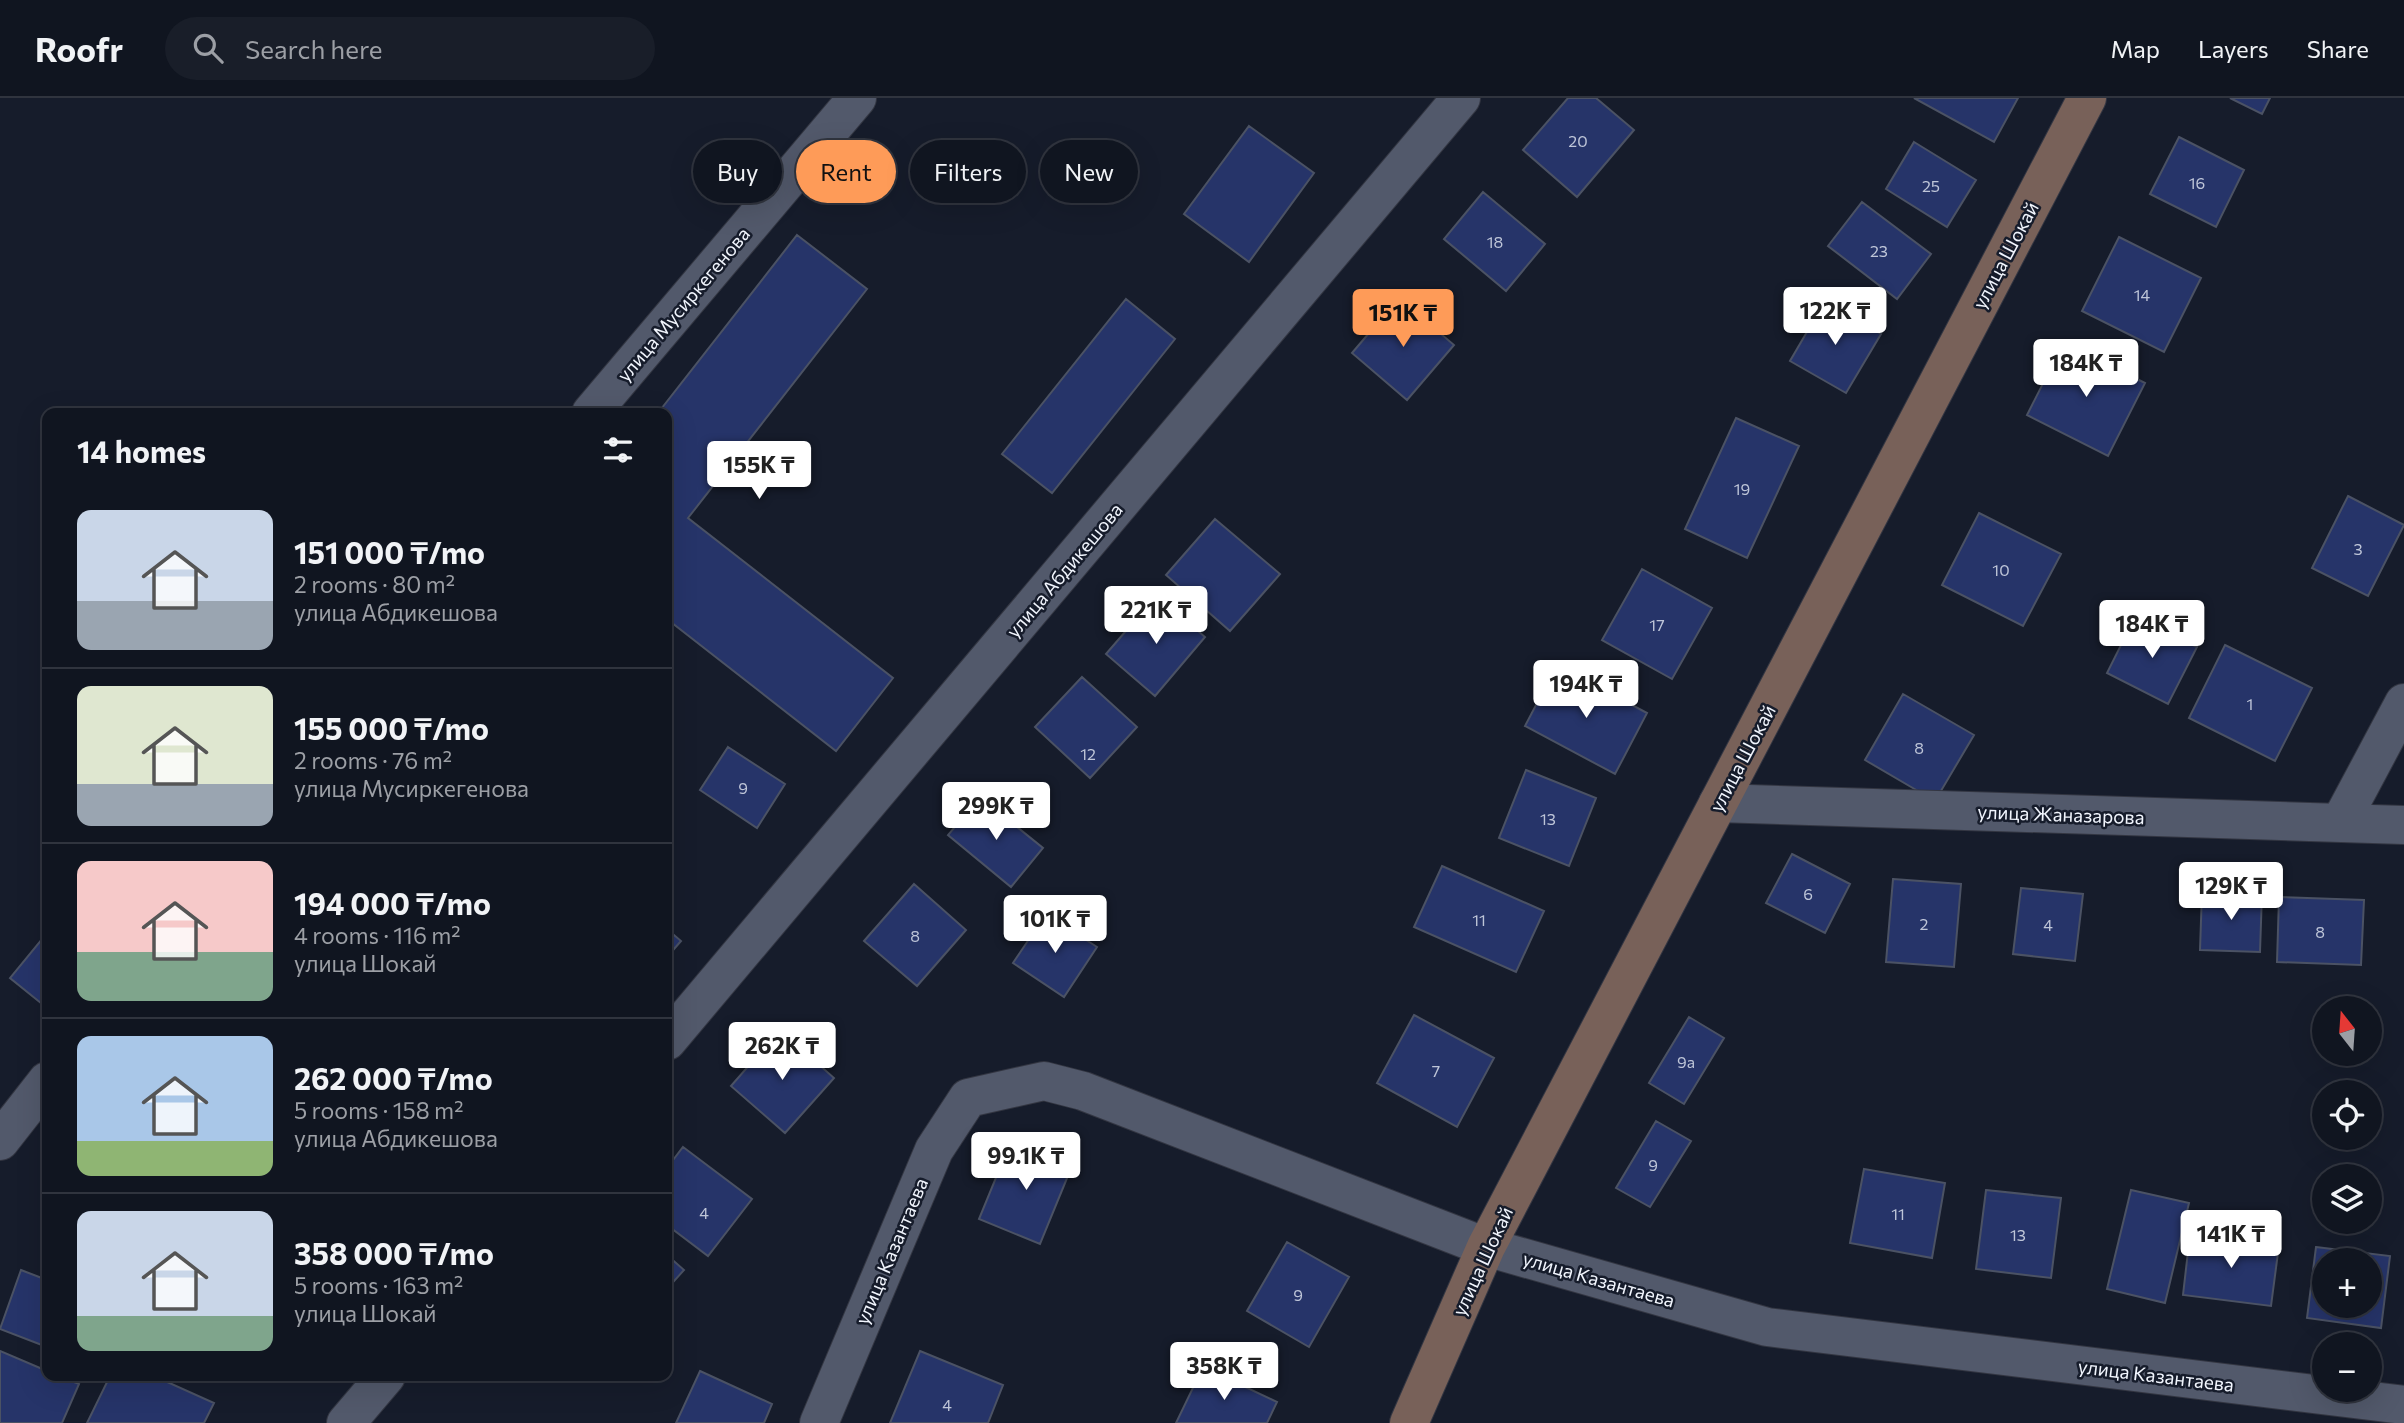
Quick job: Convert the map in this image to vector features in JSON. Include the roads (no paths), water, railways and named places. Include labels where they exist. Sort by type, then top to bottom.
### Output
[{"type":"street","name":"улица Мусиркегенова","points":[[595,408],[858,98]]},
{"type":"street","name":"улица Абдикешова","points":[[672,1035],[1461,98]]},
{"type":"street","name":"улица Шокай","points":[[1409,1423],[1486,1247],[2087,98]]},
{"type":"street","points":[[2340,823],[2404,703]]},
{"type":"street","name":"улица Жаназарова","points":[[1718,803],[2404,825]]},
{"type":"street","name":"улица Казантаева","points":[[819,1423],[934,1150],[968,1098],[1044,1081],[1083,1091],[1486,1247],[1767,1327],[2404,1405]]},
{"type":"street","points":[[0,1141],[42,1087]]},
{"type":"street","points":[[346,1423],[382,1381]]}]
